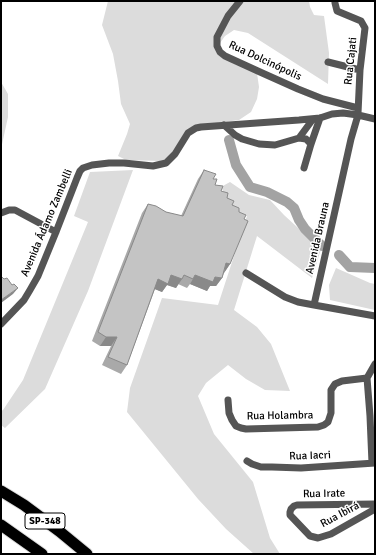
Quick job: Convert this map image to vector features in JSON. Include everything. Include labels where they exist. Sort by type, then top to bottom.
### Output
[{"type":"highway","name":"SP-348","points":[[1,491],[35,514],[87,554]]},
{"type":"highway","name":"SP-348","points":[[1,525],[42,554]]},
{"type":"street","name":"Rua Dolcinópolis","points":[[240,1],[228,16],[217,37],[217,46],[220,52],[225,56],[254,69],[358,113]]},
{"type":"street","name":"Rua Cajati","points":[[335,3],[337,11],[361,20],[365,28],[360,70],[358,113]]},
{"type":"street","points":[[328,62],[360,70]]},
{"type":"street","name":"Avenida Ádamo Zambelli","points":[[1,324],[24,300],[38,276],[77,178],[83,168],[92,165],[109,163],[153,166],[166,163],[172,158],[186,135],[192,130],[201,127],[316,118],[343,113],[358,113],[375,119]]},
{"type":"street","name":"Avenida Brauna","points":[[314,306],[358,113]]},
{"type":"street","points":[[299,138],[316,118]]},
{"type":"street","points":[[304,168],[311,144],[316,118]]},
{"type":"street","points":[[224,125],[242,139],[259,144],[275,145],[299,138],[306,139],[311,144]]},
{"type":"street","points":[[1,213],[9,210],[15,210],[56,232]]},
{"type":"street","points":[[246,273],[285,297],[298,302],[375,316]]},
{"type":"street","points":[[373,463],[373,416],[368,378],[375,364]]},
{"type":"street","name":"Rua Holambra","points":[[228,400],[229,413],[232,420],[236,426],[241,428],[318,426],[324,425],[328,422],[331,414],[331,390],[335,384],[342,381],[368,378]]},
{"type":"street","name":"Rua Iacri","points":[[247,461],[261,467],[279,468],[373,463]]},
{"type":"street","name":"Rua Irate","points":[[297,505],[375,504]]},
{"type":"street","name":"Rua Ibirá","points":[[297,505],[291,509],[290,515],[310,536],[318,538],[331,534],[375,509]]},
{"type":"shaded area","points":[[108,1],[309,1],[314,15],[324,16],[329,53],[328,84],[248,33],[234,30],[225,36],[220,43],[218,53],[257,73],[259,87],[257,99],[251,112],[239,120],[196,126],[169,158],[161,161],[126,160],[118,156],[130,124],[121,104],[113,54],[102,25]]},
{"type":"shaded area","points":[[1,82],[8,94],[8,117],[1,149]]},
{"type":"shaded area","points":[[133,170],[88,291],[45,389],[5,428],[1,425],[1,411],[23,380],[88,222],[74,216],[90,172]]},
{"type":"shaded area","points":[[230,182],[249,195],[270,200],[321,249],[312,278],[257,236],[234,310],[257,327],[271,344],[290,391],[265,390],[246,379],[228,365],[206,383],[198,396],[214,434],[253,482],[270,538],[280,554],[254,554],[226,529],[198,499],[127,412],[130,388],[162,298],[218,305],[247,216],[233,209],[221,187]]},
{"type":"shaded area","points":[[336,268],[375,284],[375,310],[330,300],[329,285]]},
{"type":"building","points":[[204,170],[216,174],[213,179],[217,179],[215,185],[223,186],[221,191],[228,193],[227,198],[234,201],[232,205],[239,208],[239,212],[246,215],[244,219],[248,221],[230,264],[226,263],[222,278],[215,277],[213,282],[195,275],[193,279],[184,275],[182,279],[171,275],[168,284],[158,279],[127,365],[108,357],[117,337],[106,337],[98,332],[148,204],[156,206],[166,212],[183,216]]},
{"type":"building","points":[[1,276],[4,279],[7,278],[12,285],[14,284],[18,288],[1,300]]},
{"type":"waterway","points":[[229,140],[236,165],[250,187],[267,192],[287,202],[294,208],[305,229],[322,246]]},
{"type":"waterway","points":[[339,255],[350,267],[375,268]]}]
